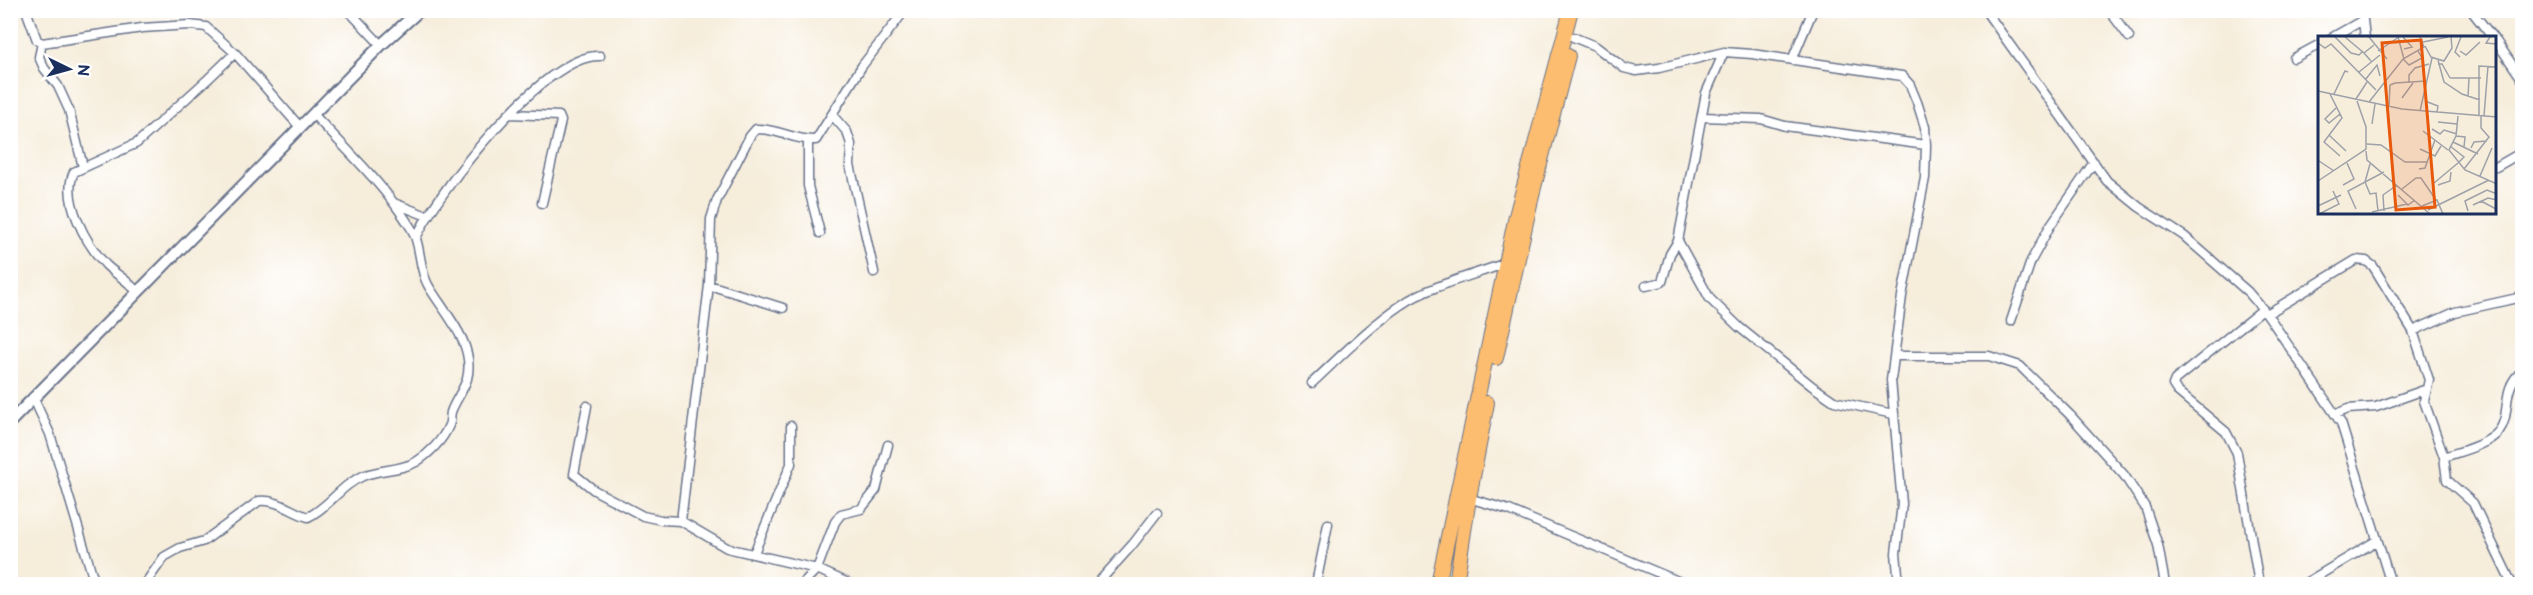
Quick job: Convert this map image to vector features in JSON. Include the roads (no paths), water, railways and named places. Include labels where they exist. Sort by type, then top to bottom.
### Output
[{"type":"main road","points":[[1456,585],[1464,496],[1506,263],[1528,169],[1571,10]]},
{"type":"main road","points":[[1438,585],[1464,496],[1514,276],[1581,10]]},
{"type":"street","points":[[26,10],[37,40],[42,43],[142,28],[206,27],[235,53],[300,127]]},
{"type":"street","points":[[348,10],[381,45]]},
{"type":"street","points":[[10,422],[381,45],[420,10]]},
{"type":"street","points":[[681,521],[709,285],[711,219],[717,200],[750,136],[756,129],[766,129],[816,140],[862,66],[905,10]]},
{"type":"street","points":[[1792,60],[1813,10]]},
{"type":"street","points":[[1985,10],[2094,162],[2119,192],[2184,236],[2248,292],[2265,311],[2336,414],[2349,444],[2376,541],[2391,585]]},
{"type":"street","points":[[2109,10],[2128,37]]},
{"type":"street","points":[[2471,10],[2491,36]]},
{"type":"street","points":[[2334,36],[2362,15],[2366,36]]},
{"type":"street","points":[[1573,36],[1595,46],[1624,69],[1659,68],[1724,52],[1902,76],[1910,86],[1925,127],[1926,146],[1925,178],[1902,296],[1891,380],[1902,504],[1896,554],[1899,585]]},
{"type":"street","points":[[42,43],[39,57],[44,68],[58,86],[69,110],[83,167]]},
{"type":"street","points":[[2497,43],[2523,79]]},
{"type":"street","points":[[2294,58],[2318,45]]},
{"type":"street","points":[[1646,286],[1662,282],[1670,254],[1678,241],[1706,93],[1724,52]]},
{"type":"street","points":[[137,292],[127,279],[107,266],[92,246],[77,216],[70,190],[71,179],[74,172],[83,167],[137,143],[235,53]]},
{"type":"street","points":[[417,238],[427,216],[472,157],[529,95],[572,63],[588,56],[600,56]]},
{"type":"street","points":[[146,585],[164,557],[180,548],[204,540],[260,501],[268,500],[280,504],[308,517],[317,513],[346,486],[363,476],[413,464],[440,441],[450,424],[451,413],[467,380],[468,358],[465,344],[422,272],[417,238],[392,202],[314,114]]},
{"type":"street","points":[[510,114],[559,116],[561,122],[542,203]]},
{"type":"street","points":[[833,116],[847,132],[851,144],[850,165],[874,272]]},
{"type":"street","points":[[1702,117],[1761,119],[1785,126],[1926,146]]},
{"type":"street","points":[[808,140],[808,186],[819,233]]},
{"type":"street","points":[[2497,166],[2523,152]]},
{"type":"street","points":[[2011,321],[2031,261],[2050,226],[2094,162]]},
{"type":"street","points":[[392,202],[427,216]]},
{"type":"street","points":[[1678,241],[1710,299],[1739,327],[1812,386],[1834,401],[1893,414]]},
{"type":"street","points":[[2259,585],[2237,453],[2226,432],[2177,391],[2173,385],[2175,380],[2201,357],[2265,311],[2356,260],[2366,261],[2373,266],[2413,331],[2429,380],[2424,401],[2444,457],[2447,480],[2473,503],[2512,585]]},
{"type":"street","points":[[1312,383],[1360,338],[1403,303],[1506,263]]},
{"type":"street","points":[[709,285],[783,308]]},
{"type":"street","points":[[2413,331],[2455,312],[2523,297]]},
{"type":"street","points":[[1895,356],[1989,356],[2020,366],[2070,415],[2129,483],[2145,507],[2158,545],[2164,585]]},
{"type":"street","points":[[2444,457],[2483,442],[2500,430],[2510,386],[2523,371]]},
{"type":"street","points":[[2336,414],[2348,409],[2376,407],[2427,389]]},
{"type":"street","points":[[33,397],[50,434],[95,585]]},
{"type":"street","points":[[587,406],[574,469],[576,477],[627,509],[661,520],[681,521],[727,548],[817,569],[850,585]]},
{"type":"street","points":[[754,554],[791,464],[791,426]]},
{"type":"street","points":[[802,585],[817,569],[841,513],[861,509],[876,490],[888,445]]},
{"type":"street","points":[[1464,496],[1509,510],[1684,585]]},
{"type":"street","points":[[1097,585],[1157,513]]},
{"type":"street","points":[[1316,585],[1328,524]]},
{"type":"street","points":[[2304,585],[2376,541]]}]
